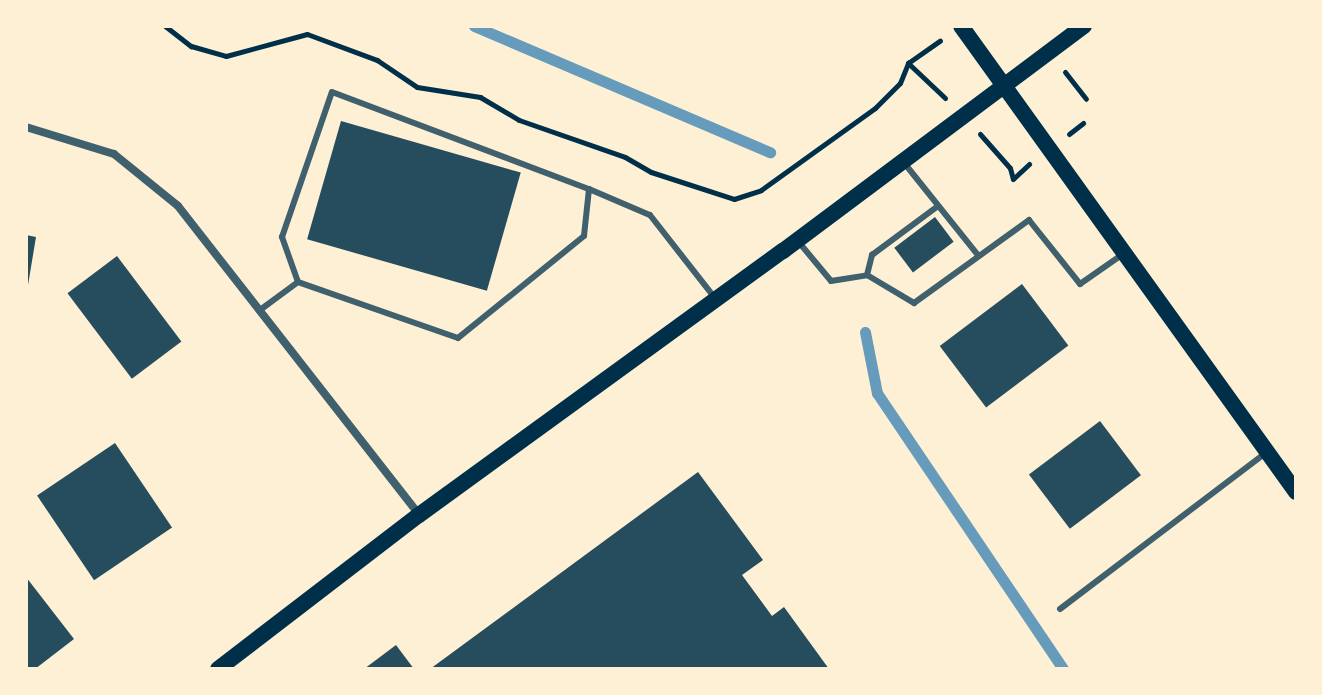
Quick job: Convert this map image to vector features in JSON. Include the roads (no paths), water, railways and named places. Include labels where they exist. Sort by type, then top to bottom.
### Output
[{"type":"main road","points":[[961,26],[1296,492]]},
{"type":"main road","points":[[218,669],[419,515],[716,300],[1084,26]]},
{"type":"street","points":[[26,127],[114,154],[178,206],[419,515]]},
{"type":"lane","points":[[298,282],[282,237],[332,92],[650,215],[716,300]]},
{"type":"lane","points":[[903,161],[978,255]]},
{"type":"lane","points":[[298,282],[458,338],[584,236],[589,189]]},
{"type":"lane","points":[[867,275],[872,255],[938,206]]},
{"type":"lane","points":[[797,240],[831,281],[867,275],[914,303],[1029,220],[1080,284],[1124,253]]},
{"type":"lane","points":[[260,310],[298,282]]},
{"type":"lane","points":[[1060,609],[1267,452]]},
{"type":"waterway","points":[[474,26],[770,152]]},
{"type":"waterway","points":[[865,332],[877,393],[1063,669]]}]
